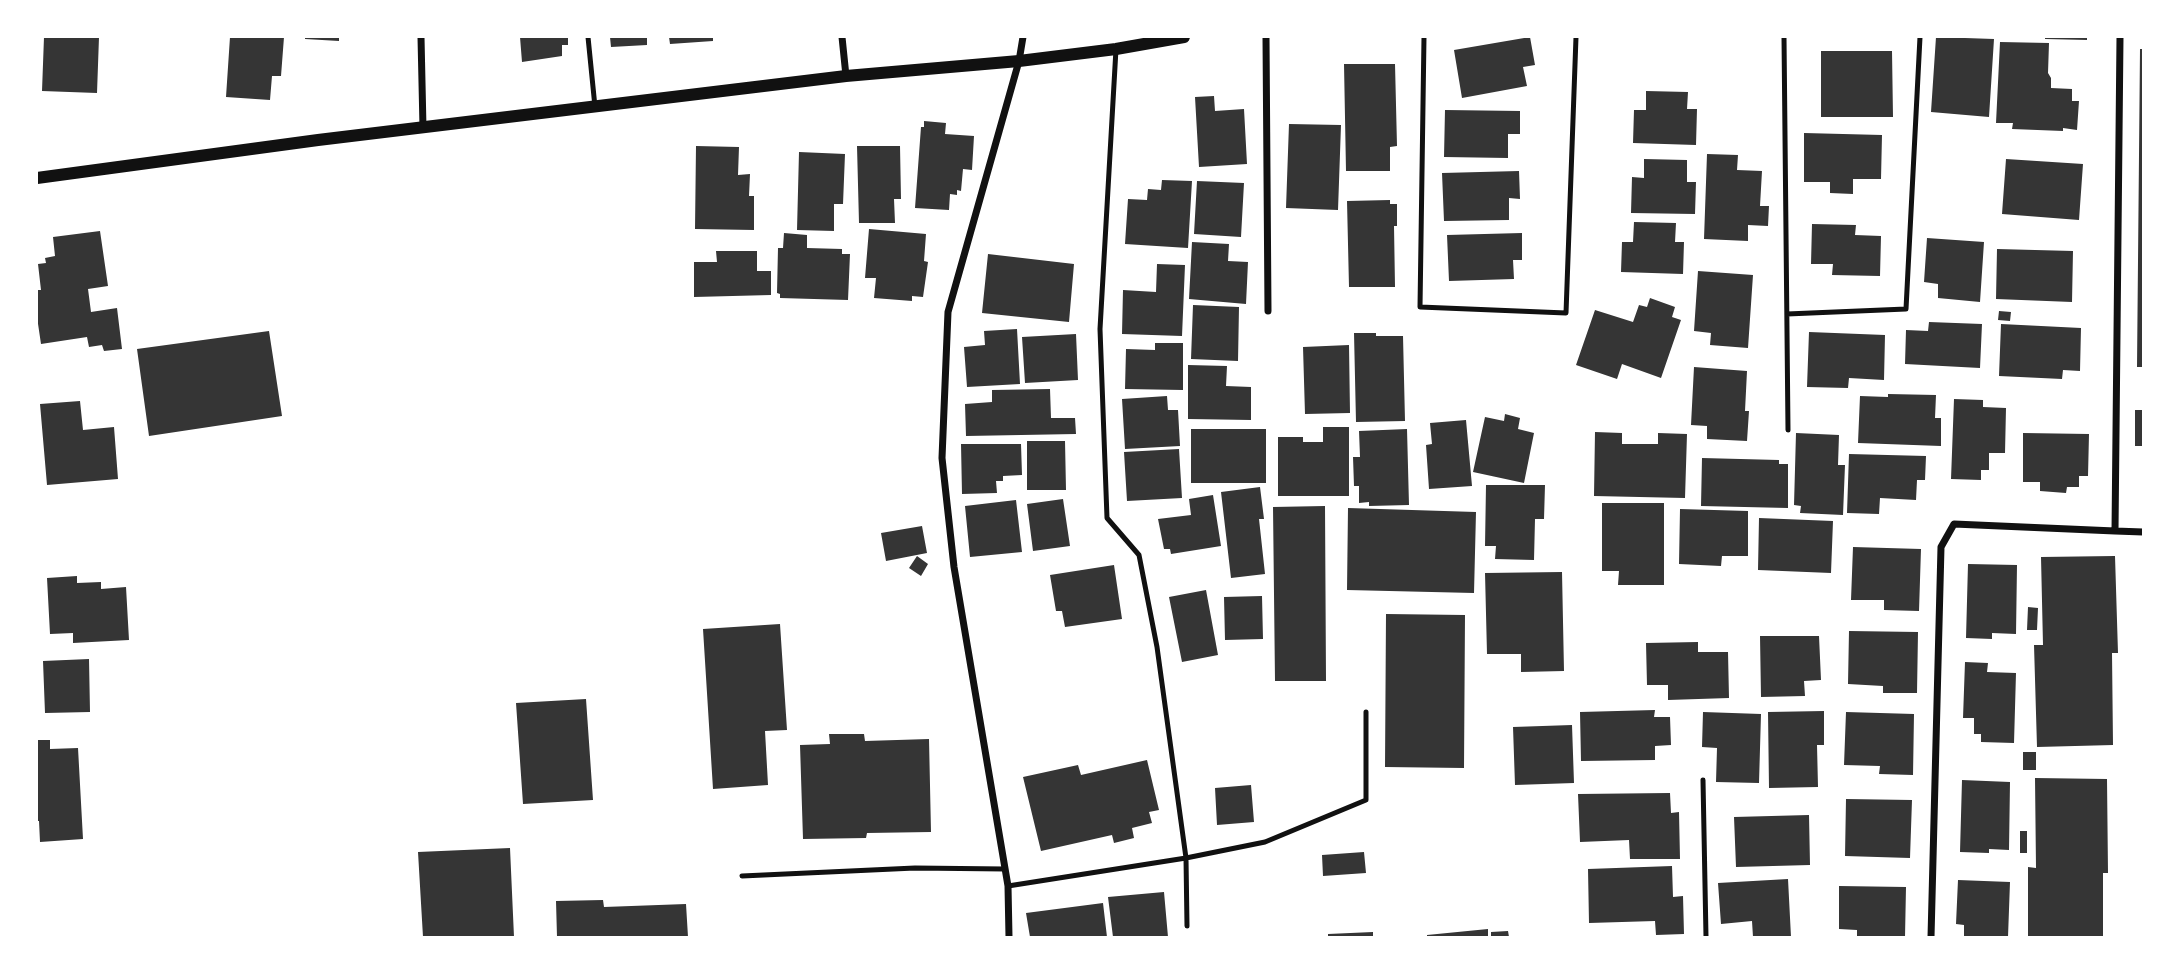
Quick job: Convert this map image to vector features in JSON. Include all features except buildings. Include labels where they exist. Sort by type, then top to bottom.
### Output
[{"type":"street","points":[[422,37],[423,128]]},
{"type":"street","points":[[842,37],[846,76]]},
{"type":"street","points":[[1009,937],[1008,887],[954,567],[942,458],[948,312],[1019,61],[1023,37]]},
{"type":"street","points":[[37,178],[318,139],[846,76],[1019,61],[1184,37]]},
{"type":"street","points":[[1266,37],[1268,311]]},
{"type":"street","points":[[2115,531],[2119,37]]},
{"type":"street","points":[[1931,937],[1941,547],[1954,524],[2143,532]]},
{"type":"lane","points":[[589,37],[595,107]]},
{"type":"lane","points":[[1424,37],[1420,307],[1566,313],[1576,37]]},
{"type":"lane","points":[[1784,37],[1788,430]]},
{"type":"lane","points":[[1787,314],[1906,309],[1920,37]]},
{"type":"lane","points":[[1116,49],[1100,329],[1107,517],[1139,555],[1157,647],[1186,858],[1187,926]]},
{"type":"lane","points":[[1008,887],[1186,858],[1265,842],[1366,800],[1366,712]]},
{"type":"lane","points":[[1703,780],[1706,937]]},
{"type":"lane","points":[[743,876],[915,869],[1005,869]]}]
